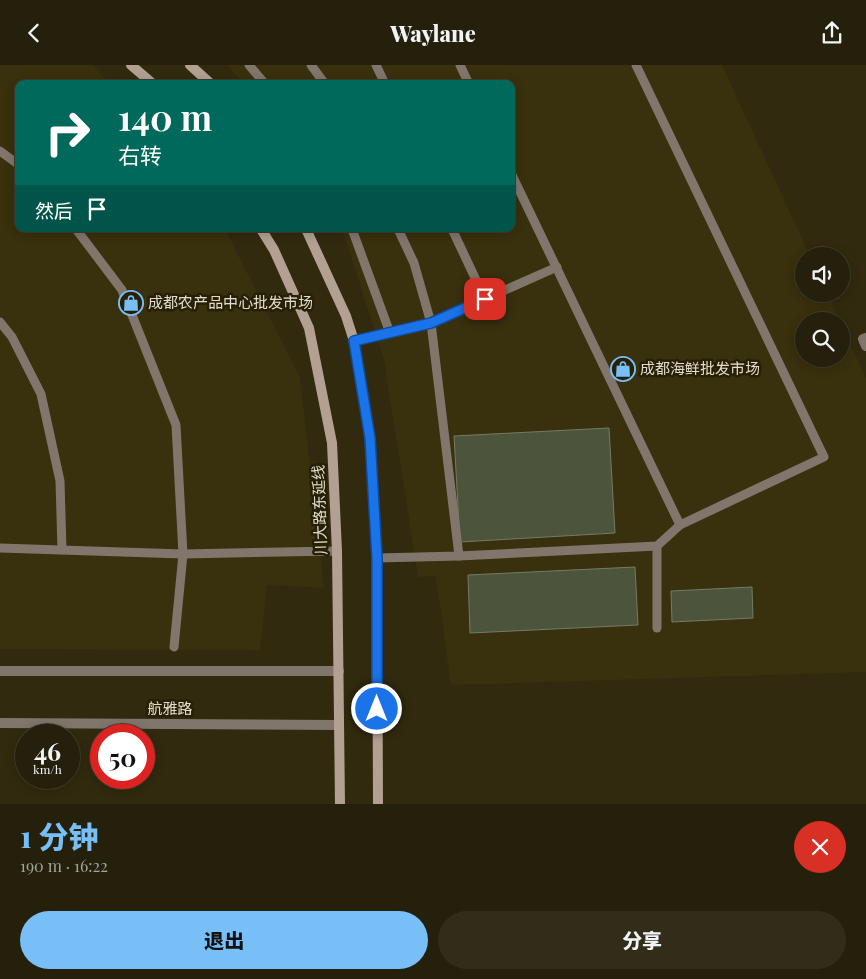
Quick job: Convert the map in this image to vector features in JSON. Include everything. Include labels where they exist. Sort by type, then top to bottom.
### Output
[{"type":"main road","points":[[131,65],[148,80]]},
{"type":"main road","points":[[190,65],[206,80]]},
{"type":"main road","name":"川大路东延线","points":[[264,232],[274,250],[309,328],[332,443],[337,551],[340,804]]},
{"type":"main road","points":[[307,232],[346,316],[354,341],[370,438],[377,558],[378,804]]},
{"type":"street","points":[[866,338],[863,339],[866,346]]},
{"type":"street","points":[[0,671],[339,671]]},
{"type":"street","name":"航雅路","points":[[0,723],[339,725]]},
{"type":"lane","points":[[249,65],[262,80]]},
{"type":"lane","points":[[311,65],[322,80]]},
{"type":"lane","points":[[376,65],[383,80]]},
{"type":"lane","points":[[460,65],[467,80]]},
{"type":"lane","points":[[377,558],[459,556],[657,546],[680,525],[824,457],[636,65]]},
{"type":"lane","points":[[0,151],[15,162]]},
{"type":"lane","points":[[515,181],[680,525]]},
{"type":"lane","points":[[78,232],[122,290],[176,425],[184,554],[174,647]]},
{"type":"lane","points":[[353,232],[390,333]]},
{"type":"lane","points":[[399,232],[414,263],[431,323],[459,556]]},
{"type":"lane","points":[[453,232],[485,299]]},
{"type":"lane","points":[[354,341],[431,323],[556,267]]},
{"type":"lane","points":[[0,322],[12,337],[41,394],[60,481],[62,549]]},
{"type":"lane","points":[[657,546],[657,628]]},
{"type":"lane","points":[[0,548],[184,554],[337,551]]},
{"type":"shaded area","name":"成都农产品中心批发市场","points":[[0,65],[91,65],[106,80],[15,80],[15,232],[227,232],[300,378],[324,588],[267,585],[260,650],[0,649]]},
{"type":"shaded area","name":"成都海鲜批发市场","points":[[228,65],[722,65],[806,247],[795,247],[795,302],[831,302],[836,312],[795,312],[795,367],[850,367],[850,343],[866,378],[866,672],[451,685],[436,576],[418,577],[384,360],[342,232],[515,232],[515,80],[240,80]]},
{"type":"building","points":[[609,428],[615,533],[460,542],[454,436]]},
{"type":"building","points":[[635,567],[638,625],[470,633],[468,575]]},
{"type":"building","points":[[752,587],[753,618],[672,622],[671,591]]},
{"type":"place","name":"成都农产品中心批发市场","points":[[131,303]]},
{"type":"place","name":"成都海鲜批发市场","points":[[623,369]]},
{"type":"route","points":[[377,709],[377,558],[370,438],[354,341],[431,323],[485,299]]}]
